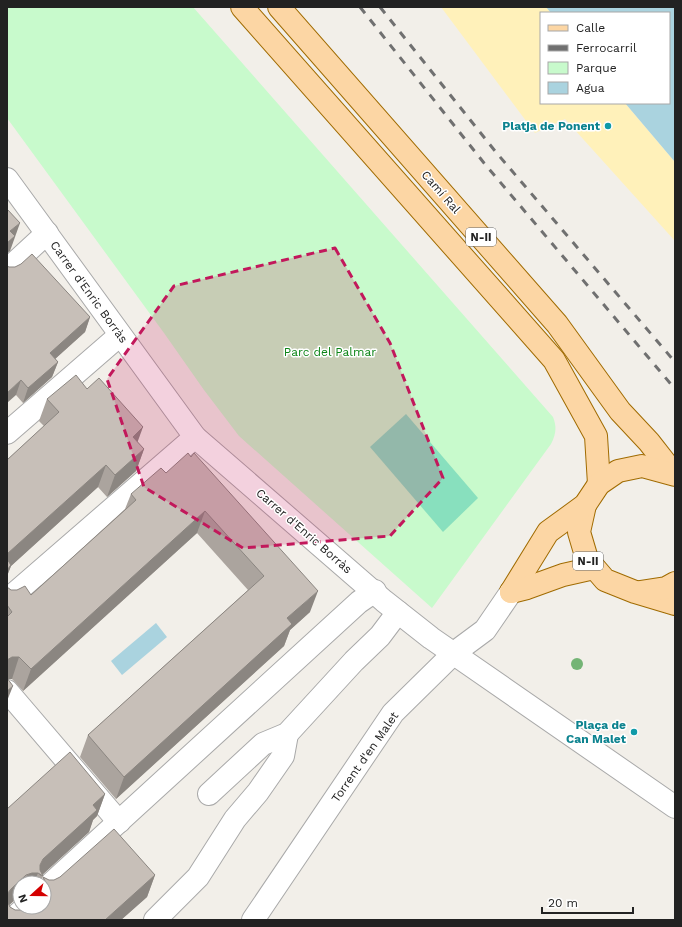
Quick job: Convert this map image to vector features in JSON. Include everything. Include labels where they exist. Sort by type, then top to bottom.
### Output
[{"type":"main road","name":"N-II","points":[[242,7],[554,360],[596,436],[599,484]]},
{"type":"main road","name":"Camí Ral","points":[[279,7],[557,324],[620,411],[649,442],[674,475]]},
{"type":"main road","name":"N-II","points":[[674,475],[642,466],[618,471],[599,484],[585,505],[579,532],[587,559],[605,580],[635,592],[666,588],[675,583]]},
{"type":"main road","points":[[511,592],[548,532],[585,505]]},
{"type":"main road","points":[[511,592],[563,575],[594,568]]},
{"type":"main road","points":[[635,592],[675,604]]},
{"type":"street","name":"Carrer d'Enric Borràs","points":[[7,179],[196,438],[398,612],[431,638],[675,807]]},
{"type":"street","points":[[7,270],[47,234]]},
{"type":"street","points":[[7,433],[120,335]]},
{"type":"street","points":[[7,600],[196,438]]},
{"type":"street","points":[[52,883],[359,602],[375,591]]},
{"type":"street","name":"Torrent d'en Malet","points":[[253,920],[393,713],[454,653],[485,630],[511,592]]},
{"type":"street","points":[[209,794],[263,744],[288,734],[354,661],[380,636],[398,612]]},
{"type":"street","points":[[7,691],[119,822]]},
{"type":"street","points":[[155,920],[198,877],[235,818],[258,792],[283,756],[288,734]]},
{"type":"highlighted area","points":[[335,248],[390,343],[443,478],[390,536],[243,548],[144,487],[107,379],[174,286]]},
{"type":"sand","name":"Platja de Ponent","points":[[441,7],[546,7],[550,12],[540,12],[540,104],[626,104],[675,162],[675,241],[565,119],[535,133]]},
{"type":"green space","name":"Parc del Palmar","points":[[7,7],[193,7],[553,417],[555,430],[551,444],[432,608],[239,436],[7,118]]},
{"type":"green space","points":[[406,414],[478,498],[443,532],[370,447]]},
{"type":"water","points":[[546,7],[675,7],[675,162],[626,104],[670,104],[670,12],[550,12]]},
{"type":"water","points":[[156,623],[167,637],[122,675],[111,661]]},
{"type":"building","points":[[7,209],[20,223],[10,231],[15,236],[7,243]]},
{"type":"building","points":[[32,254],[90,317],[50,353],[58,362],[28,388],[21,380],[7,393],[7,266],[15,267],[21,264]]},
{"type":"building","points":[[76,375],[87,389],[99,378],[143,427],[133,437],[144,449],[115,475],[106,465],[7,554],[7,460],[59,412],[47,399]]},
{"type":"building","points":[[188,453],[191,457],[194,453],[318,591],[287,618],[292,624],[124,777],[88,735],[264,576],[205,511],[31,669],[19,657],[12,657],[7,660],[7,617],[12,612],[7,605],[7,587],[11,590],[17,590],[25,586],[31,595],[136,500],[131,494],[161,468],[166,473]]},
{"type":"building","points":[[7,559],[11,565],[7,570]]},
{"type":"building","points":[[7,678],[13,686],[7,691]]},
{"type":"building","points":[[70,752],[105,794],[93,805],[97,810],[43,859],[40,865],[40,870],[42,875],[32,873],[26,875],[12,875],[11,889],[7,894],[7,809]]},
{"type":"building","points":[[114,829],[155,875],[105,920],[7,920],[7,901],[12,908],[12,915],[52,915],[52,880],[60,877]]},
{"type":"railway","points":[[360,7],[484,163],[675,389]]},
{"type":"railway","points":[[380,7],[495,151],[675,362]]},
{"type":"place","name":"Platja de Ponent","points":[[608,126]]},
{"type":"place","name":"Plaça de Can Malet","points":[[634,732]]}]
